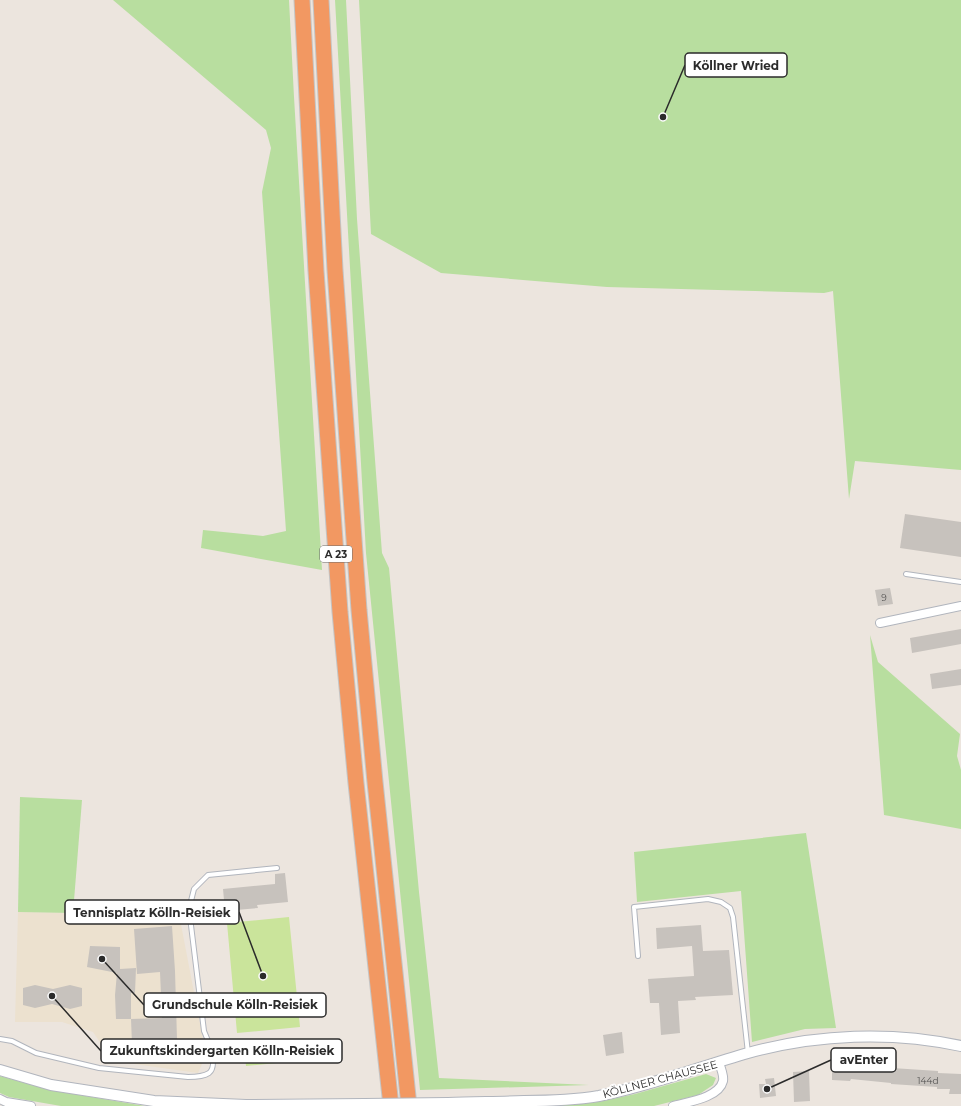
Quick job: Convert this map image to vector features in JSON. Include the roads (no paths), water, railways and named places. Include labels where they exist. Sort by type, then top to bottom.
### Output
[{"type":"highway","name":"A 23","points":[[302,0],[316,271],[340,612],[356,783],[391,1106]]},
{"type":"highway","name":"A 23","points":[[321,0],[335,270],[359,610],[409,1106]]},
{"type":"street","points":[[880,623],[961,606]]},
{"type":"street","name":"KÖLLNER CHAUSSEE","points":[[0,1070],[51,1085],[154,1101],[246,1105],[554,1101],[598,1096],[635,1087],[748,1053],[791,1043],[839,1037],[887,1036],[961,1046]]},
{"type":"street","points":[[673,1106],[715,1093],[723,1080],[719,1062]]},
{"type":"street","points":[[0,1099],[6,1102],[31,1106]]},
{"type":"lane","points":[[906,574],[961,582]]},
{"type":"lane","points":[[0,1039],[12,1041],[36,1053],[99,1068],[188,1077],[202,1076],[210,1072],[213,1065],[210,1047],[204,1031],[189,909],[194,889],[208,875],[277,868]]},
{"type":"lane","points":[[638,956],[634,907],[708,899],[721,902],[730,908],[733,917],[748,1053]]},
{"type":"place","name":"Köllner Wried","points":[[663,117]]},
{"type":"place","name":"Grundschule Kölln-Reisiek","points":[[102,959]]},
{"type":"place","name":"Tennisplatz Kölln-Reisiek","points":[[263,976]]},
{"type":"place","name":"Zukunftskindergarten Kölln-Reisiek","points":[[52,996]]},
{"type":"place","name":"avEnter","points":[[767,1089]]}]
